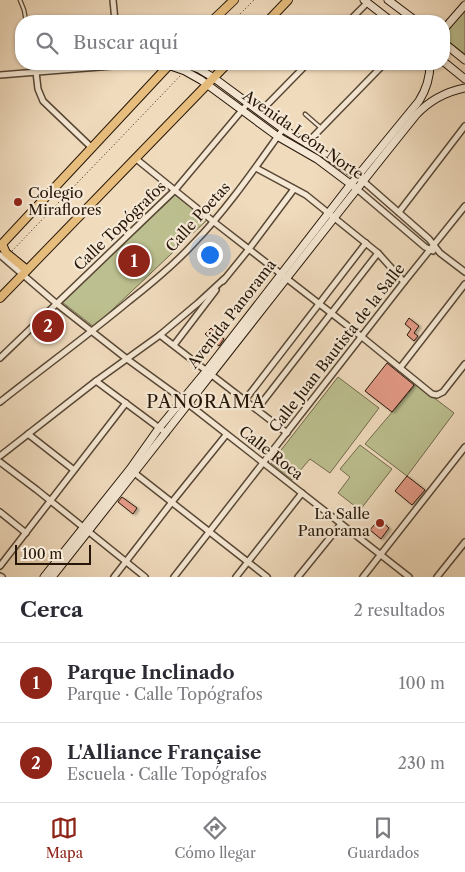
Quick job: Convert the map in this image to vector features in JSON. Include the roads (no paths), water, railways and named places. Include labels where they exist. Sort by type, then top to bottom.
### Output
[{"type":"main road","points":[[218,15],[234,0]]},
{"type":"main road","points":[[274,15],[288,0]]},
{"type":"main road","points":[[25,273],[4,256],[4,250],[1,245],[163,70]]},
{"type":"main road","points":[[0,298],[135,158],[204,82],[214,78],[221,70]]},
{"type":"street","points":[[113,0],[114,15]]},
{"type":"street","points":[[388,0],[408,15]]},
{"type":"street","points":[[354,15],[365,1],[383,15]]},
{"type":"street","points":[[450,22],[465,5]]},
{"type":"street","points":[[450,48],[465,60]]},
{"type":"street","points":[[450,67],[465,79]]},
{"type":"street","points":[[0,75],[57,70]]},
{"type":"street","name":"Avenida León Norte","points":[[189,70],[278,136],[323,163],[354,186],[430,250],[440,253],[465,272]]},
{"type":"street","name":"Avenida León Norte","points":[[196,70],[214,78],[282,129],[326,155],[360,179],[435,245],[440,253]]},
{"type":"street","points":[[260,112],[301,70]]},
{"type":"street","points":[[306,144],[378,70]]},
{"type":"street","name":"Avenida Panorama","points":[[360,179],[425,93],[429,70]]},
{"type":"street","points":[[36,72],[41,98],[92,147]]},
{"type":"street","points":[[204,82],[206,73]]},
{"type":"street","name":"Avenida Panorama","points":[[132,471],[159,428],[209,372],[360,179],[423,107],[447,92],[465,88]]},
{"type":"street","name":"Calle Topógrafos","points":[[0,358],[175,190],[248,103]]},
{"type":"street","points":[[399,212],[465,126]]},
{"type":"street","name":"Calle Poetas","points":[[0,402],[92,331],[163,273],[194,244],[214,222],[256,168],[282,129]]},
{"type":"street","points":[[135,158],[432,394],[437,395],[443,392],[465,364]]},
{"type":"street","points":[[256,168],[306,195],[378,253],[404,282]]},
{"type":"street","points":[[174,345],[294,189]]},
{"type":"street","name":"Calle Juan Bautista de la Salle","points":[[174,577],[465,206]]},
{"type":"street","points":[[245,400],[366,243]]},
{"type":"street","points":[[257,409],[378,253]]},
{"type":"street","name":"Calle Roca","points":[[25,273],[57,304],[127,360],[185,401],[409,577]]},
{"type":"street","points":[[0,456],[96,381],[127,360],[184,316],[224,279]]},
{"type":"street","points":[[400,368],[465,284]]},
{"type":"street","points":[[160,334],[287,433]]},
{"type":"street","points":[[96,381],[166,433]]},
{"type":"street","name":"Avenida Panorama","points":[[44,577],[166,433],[185,401]]},
{"type":"street","points":[[0,566],[126,403]]},
{"type":"street","points":[[28,434],[74,470]]},
{"type":"street","points":[[114,577],[226,435]]},
{"type":"street","points":[[363,577],[465,447]]},
{"type":"street","points":[[0,462],[145,577]]},
{"type":"street","points":[[132,471],[267,577]]},
{"type":"street","points":[[236,577],[302,493]]},
{"type":"street","points":[[0,512],[26,533]]},
{"type":"street","points":[[298,577],[341,524]]},
{"type":"street","name":"Avenida Panorama","points":[[52,577],[85,530]]},
{"type":"street","points":[[437,577],[465,542]]},
{"type":"lane","points":[[20,0],[25,15]]},
{"type":"lane","points":[[305,114],[321,128]]},
{"type":"place","name":"Colegio Miraflores","points":[[18,202]]},
{"type":"place","name":"Parque Inclinado","points":[[134,261]]},
{"type":"place","name":"L'Alliance Française","points":[[48,326]]},
{"type":"place","name":"La Salle Panorama","points":[[380,523]]},
{"type":"district","name":"PANORAMA","points":[[206,402]]}]
